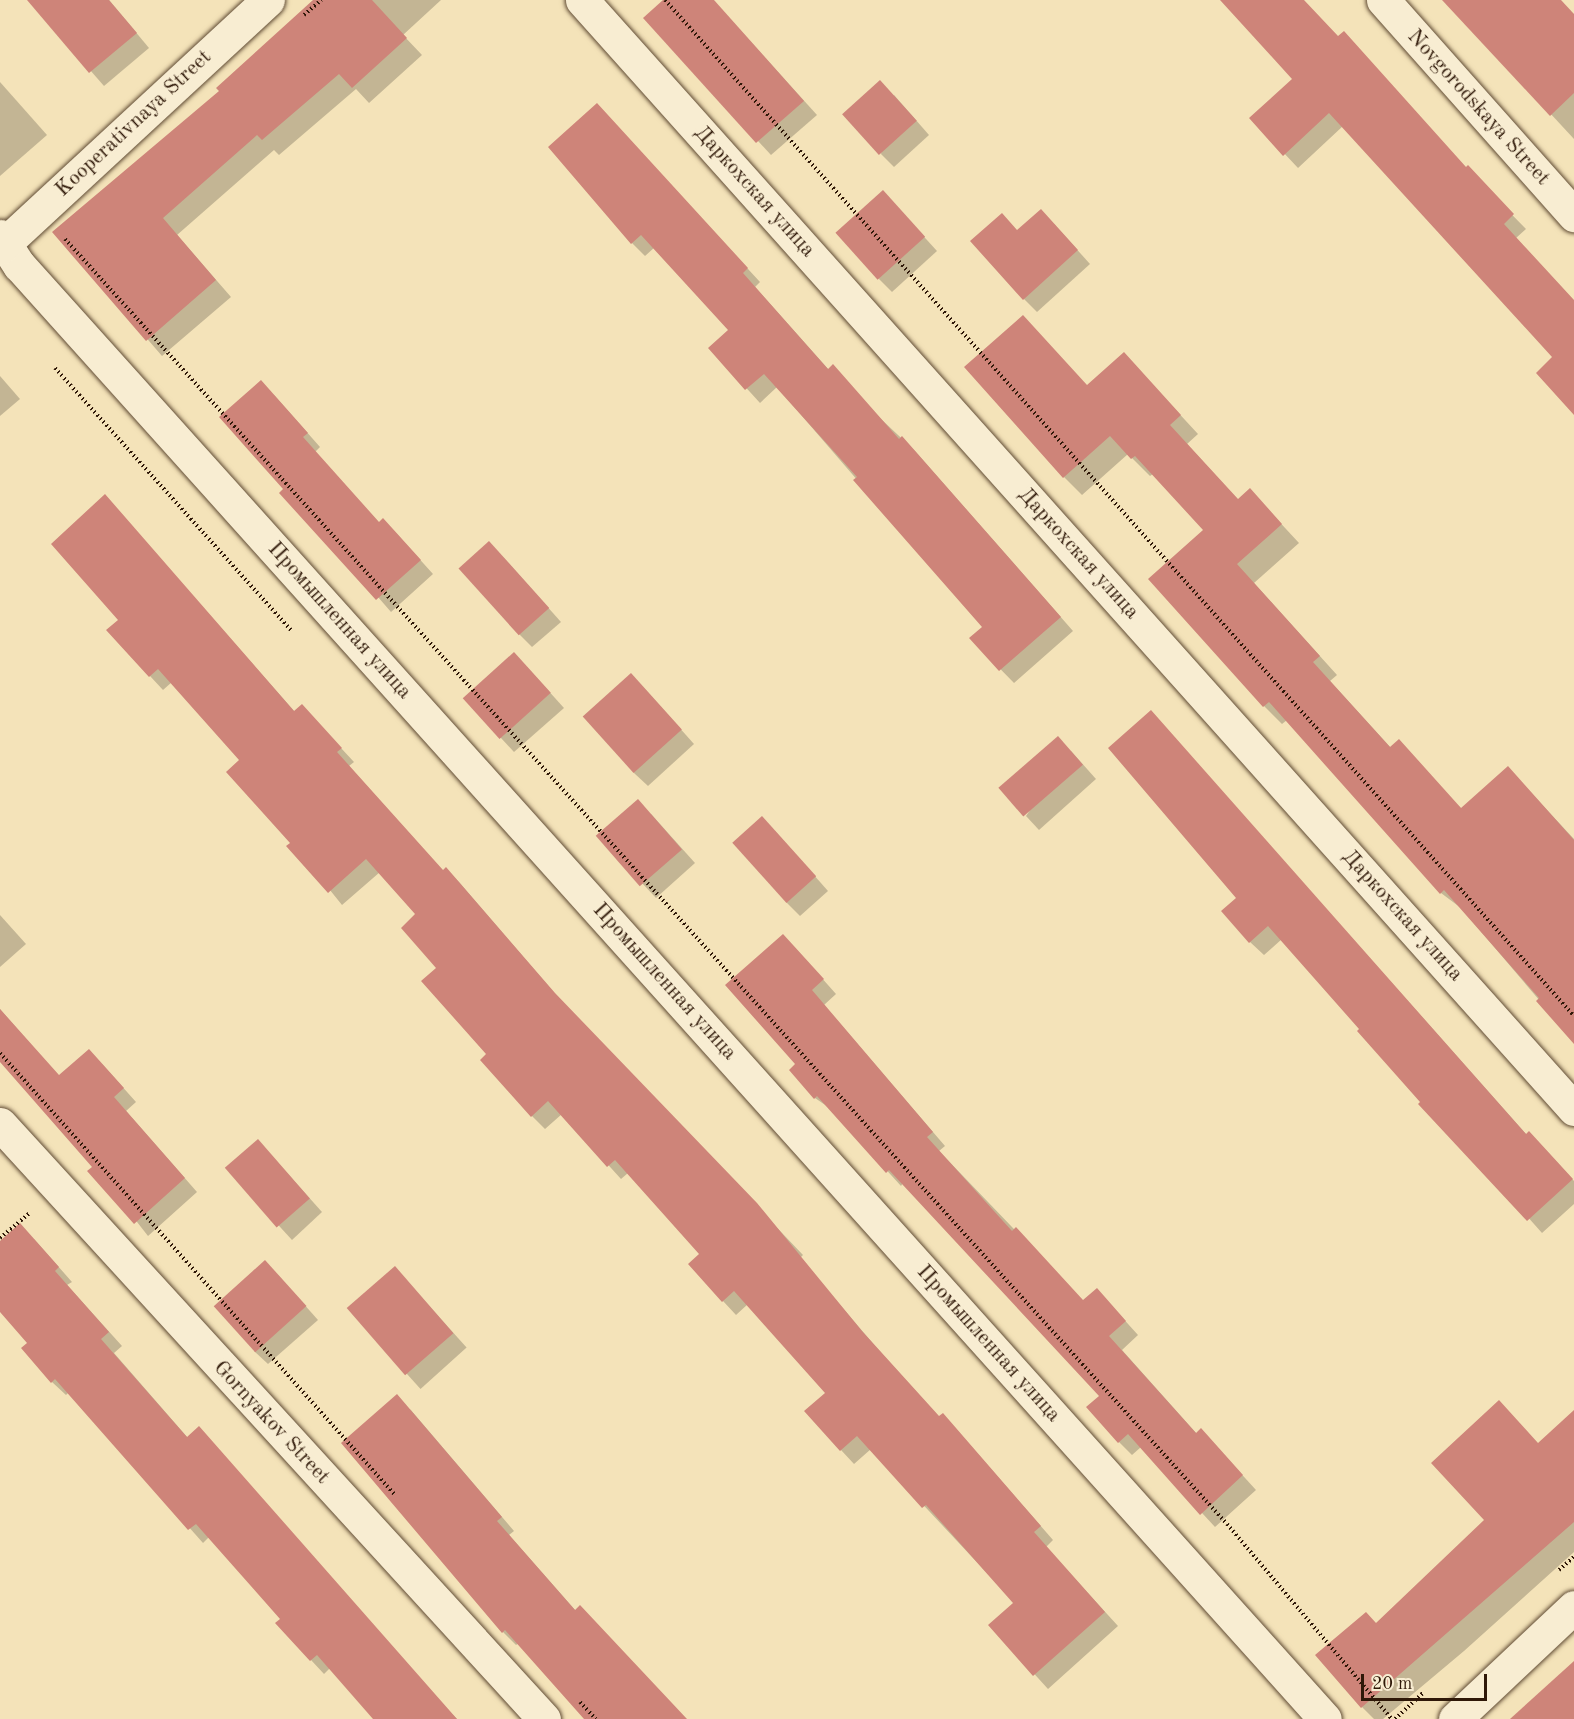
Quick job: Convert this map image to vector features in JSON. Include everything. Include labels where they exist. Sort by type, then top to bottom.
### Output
[{"type":"street","name":"Kooperativnaya Street","points":[[2,242],[268,0]]},
{"type":"street","name":"Даркохская улица","points":[[582,0],[1574,1108]]},
{"type":"street","name":"Novgorodskaya Street","points":[[1383,0],[1574,215]]},
{"type":"street","name":"Промышленная улица","points":[[2,242],[27,274],[1325,1719]]},
{"type":"street","name":"Gornyakov Street","points":[[0,1124],[544,1719]]},
{"type":"street","points":[[1455,1719],[1574,1607]]},
{"type":"path","points":[[294,22],[321,0]]},
{"type":"path","points":[[664,0],[1574,1016]]},
{"type":"path","points":[[60,234],[1227,1524],[1392,1719]]},
{"type":"path","points":[[52,364],[142,468]]},
{"type":"path","points":[[0,1053],[397,1497]]},
{"type":"path","points":[[0,1238],[32,1211]]},
{"type":"path","points":[[572,1692],[596,1719]]},
{"type":"building","points":[[27,0],[109,0],[137,33],[89,73]]},
{"type":"building","points":[[313,0],[372,0],[407,38],[352,88],[339,74],[262,140],[257,135],[163,218],[216,280],[146,341],[52,232],[219,91],[216,88]]},
{"type":"building","points":[[663,0],[714,0],[804,101],[756,143],[643,18]]},
{"type":"building","points":[[1220,0],[1304,0],[1338,36],[1344,31],[1466,167],[1468,165],[1514,214],[1504,224],[1574,300],[1574,415],[1536,373],[1552,357],[1329,113],[1283,156],[1249,118],[1292,79]]},
{"type":"building","points":[[1442,0],[1561,0],[1574,14],[1574,93],[1550,116]]},
{"type":"building","points":[[880,80],[917,121],[879,155],[842,114]]},
{"type":"building","points":[[597,103],[748,268],[743,273],[828,369],[833,364],[899,439],[902,436],[1061,617],[999,671],[969,638],[982,627],[853,480],[857,477],[764,374],[745,390],[708,348],[728,330],[641,235],[631,244],[548,147]]},
{"type":"building","points":[[883,190],[925,237],[878,280],[835,233]]},
{"type":"building","points":[[1041,209],[1078,250],[1023,300],[970,241],[1002,213],[1017,230]]},
{"type":"building","points":[[1023,315],[1087,385],[1124,352],[1181,415],[1170,425],[1238,499],[1250,488],[1282,524],[1237,564],[1320,656],[1313,662],[1390,747],[1399,739],[1461,808],[1508,766],[1574,840],[1574,1044],[1536,1001],[1539,998],[1444,890],[1440,894],[1269,702],[1263,707],[1148,579],[1203,530],[1135,456],[1131,459],[1110,436],[1063,478],[964,367]]},
{"type":"building","points":[[261,380],[308,433],[303,437],[379,522],[383,518],[421,560],[376,600],[279,493],[283,489],[219,417]]},
{"type":"building","points":[[105,494],[294,711],[302,704],[342,748],[337,752],[443,870],[446,867],[555,993],[757,1203],[862,1331],[939,1416],[943,1413],[1041,1526],[1034,1532],[1105,1612],[1033,1676],[988,1625],[1013,1603],[926,1505],[922,1508],[857,1436],[840,1451],[804,1411],[825,1393],[734,1291],[722,1302],[688,1264],[699,1254],[615,1160],[607,1167],[548,1101],[531,1117],[480,1060],[486,1054],[421,981],[436,968],[401,928],[415,914],[366,859],[328,893],[286,846],[290,843],[226,772],[239,760],[158,669],[149,677],[106,630],[118,620],[51,544]]},
{"type":"building","points":[[489,541],[549,608],[519,635],[459,568]]},
{"type":"building","points":[[514,652],[551,693],[500,739],[463,698]]},
{"type":"building","points":[[631,673],[682,729],[634,773],[583,716]]},
{"type":"building","points":[[1151,710],[1526,1134],[1529,1131],[1573,1179],[1527,1221],[1418,1104],[1420,1102],[1357,1031],[1359,1029],[1268,926],[1249,943],[1221,911],[1236,898],[1108,748]]},
{"type":"building","points":[[1058,736],[1083,765],[1023,817],[998,788]]},
{"type":"building","points":[[638,799],[682,850],[640,886],[596,836]]},
{"type":"building","points":[[762,816],[816,876],[786,903],[732,843]]},
{"type":"building","points":[[783,934],[824,979],[812,990],[933,1132],[927,1137],[1012,1231],[1016,1227],[1083,1300],[1097,1288],[1126,1321],[1109,1336],[1196,1433],[1201,1428],[1243,1475],[1200,1515],[1128,1434],[1118,1443],[1086,1407],[1099,1396],[889,1170],[886,1173],[817,1096],[814,1099],[789,1070],[795,1064],[725,985]]},
{"type":"building","points":[[0,1009],[59,1075],[89,1049],[124,1088],[114,1097],[185,1178],[134,1224],[87,1171],[92,1167],[0,1062]]},
{"type":"building","points":[[258,1139],[310,1199],[277,1227],[225,1168]]},
{"type":"building","points":[[20,1223],[59,1267],[55,1271],[109,1332],[101,1339],[187,1437],[199,1426],[457,1719],[373,1719],[317,1655],[310,1661],[275,1623],[280,1619],[196,1524],[188,1530],[55,1379],[51,1383],[21,1348],[27,1343],[0,1312],[0,1241]]},
{"type":"building","points":[[265,1260],[306,1306],[255,1352],[214,1306]]},
{"type":"building","points":[[395,1266],[453,1333],[405,1375],[347,1308]]},
{"type":"building","points":[[397,1394],[502,1517],[497,1521],[575,1610],[580,1605],[687,1719],[584,1719],[505,1630],[502,1633],[341,1443]]},
{"type":"building","points":[[1499,1400],[1538,1443],[1574,1410],[1574,1522],[1361,1708],[1315,1655],[1366,1612],[1376,1623],[1484,1520],[1431,1463]]},
{"type":"building","points":[[1574,1661],[1574,1719],[1510,1719]]}]
